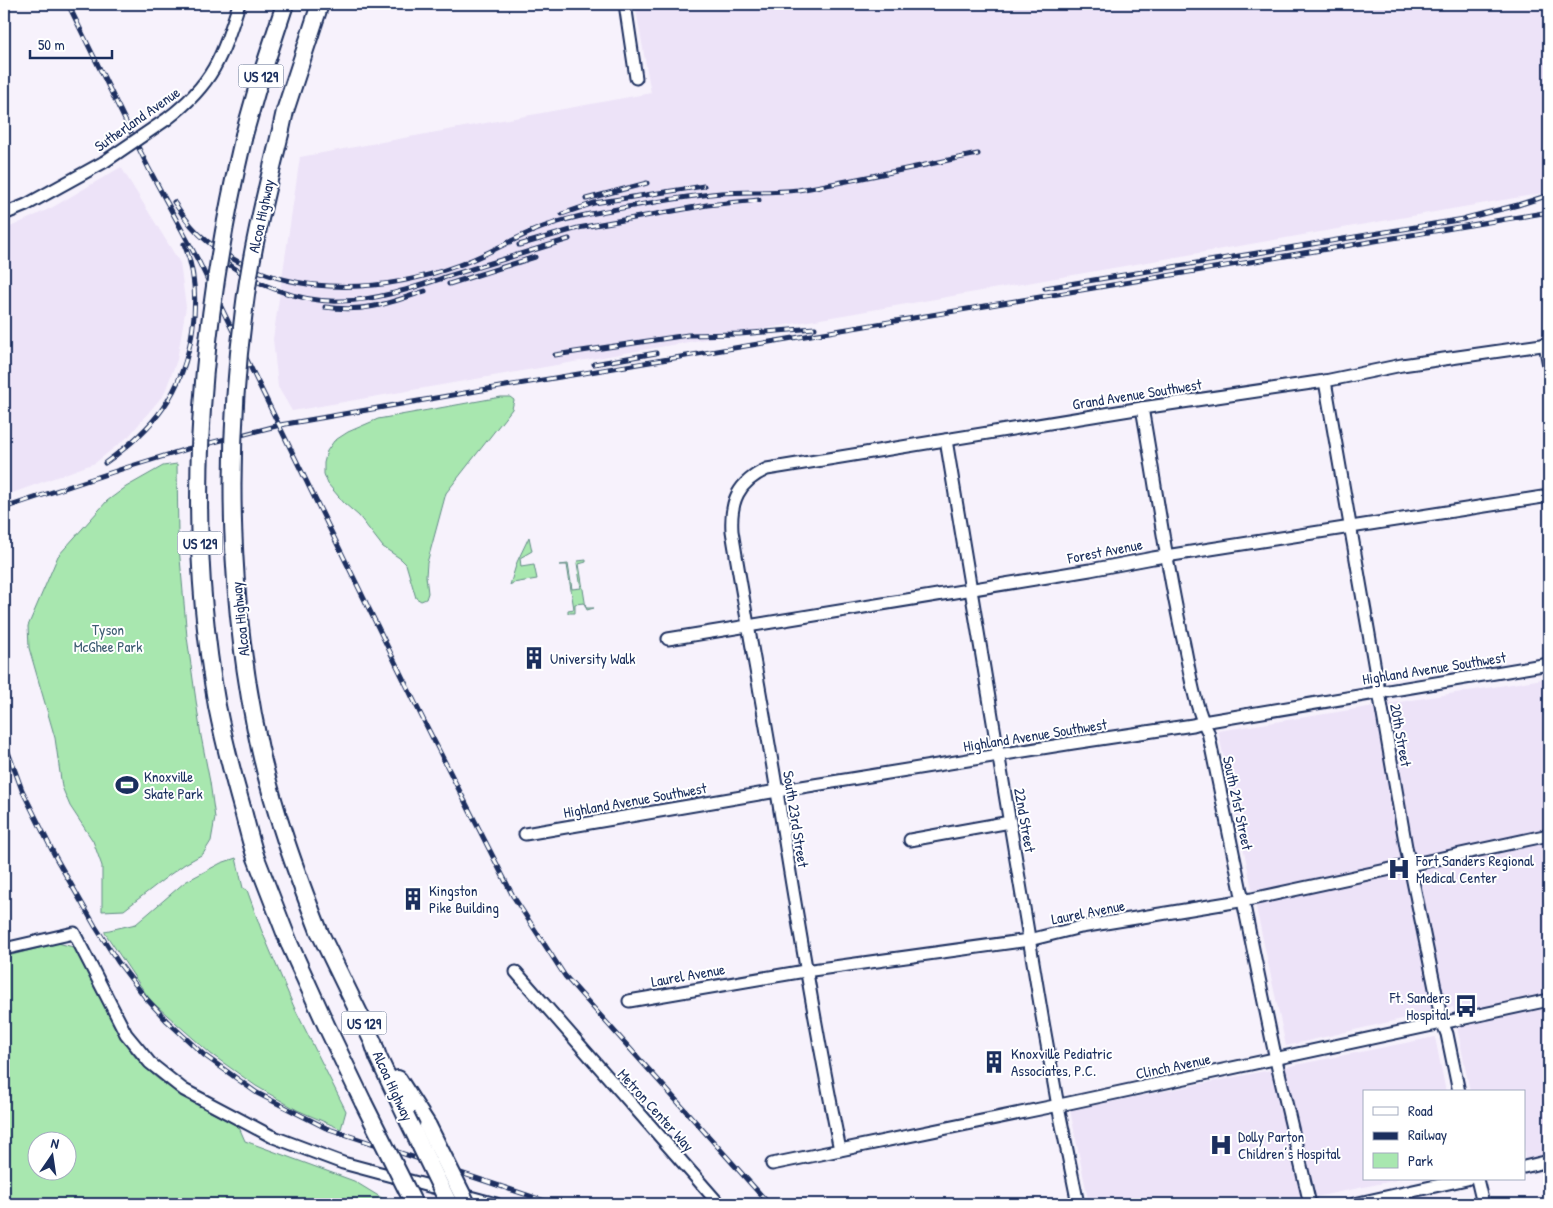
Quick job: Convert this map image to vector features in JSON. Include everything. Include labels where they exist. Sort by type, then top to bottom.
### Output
[{"type":"highway","name":"US 129","points":[[282,10],[244,135],[230,198],[210,313],[202,391],[200,467],[202,588],[217,706],[256,857],[290,943],[327,1027],[414,1204]]},
{"type":"highway","name":"Alcoa Highway","points":[[317,11],[285,111],[256,236],[244,310],[236,388],[233,459],[235,568],[240,622],[249,690],[260,750],[293,863],[319,932],[449,1204]]},
{"type":"highway","points":[[373,1042],[383,1054],[428,1126],[467,1204]]},
{"type":"highway","points":[[395,1168],[407,1204]]},
{"type":"street","name":"Sutherland Avenue","points":[[4,214],[26,205],[104,162],[187,104],[205,83],[224,50],[240,4]]},
{"type":"street","points":[[625,4],[636,78]]},
{"type":"street","points":[[1547,344],[1549,366]]},
{"type":"street","name":"Grand Avenue Southwest","points":[[738,492],[745,482],[767,469],[1142,408],[1325,381],[1402,365],[1547,344]]},
{"type":"street","name":"20th Street","points":[[1325,381],[1409,866],[1459,1090]]},
{"type":"street","name":"South 21st Street","points":[[1142,408],[1182,636],[1198,708],[1208,732],[1276,1060],[1310,1204]]},
{"type":"street","name":"22nd Street","points":[[946,440],[1029,940],[1058,1106],[1078,1204]]},
{"type":"street","name":"South 23rd Street","points":[[738,492],[731,515],[732,531],[822,1064],[840,1150]]},
{"type":"street","name":"Forest Avenue","points":[[668,639],[1167,556],[1549,496]]},
{"type":"street","name":"Highland Avenue Southwest","points":[[524,834],[777,791],[1193,725],[1549,664]]},
{"type":"street","points":[[910,840],[1010,822]]},
{"type":"street","name":"Laurel Avenue","points":[[629,1001],[806,971],[1029,940],[1081,927],[1242,901],[1549,835]]},
{"type":"street","points":[[4,949],[74,933],[126,1034],[150,1063],[184,1090],[271,1136],[343,1163],[496,1204]]},
{"type":"street","name":"Metron Center Way","points":[[516,972],[719,1204]]},
{"type":"street","name":"Clinch Avenue","points":[[772,1164],[1276,1060],[1549,1000]]},
{"type":"street","points":[[1526,1167],[1549,1161]]},
{"type":"street","points":[[1354,1204],[1462,1180]]},
{"type":"street","points":[[1477,1180],[1482,1204]]},
{"type":"shaded area","points":[[635,4],[1549,4],[1549,192],[292,411],[278,387],[273,339],[300,157],[651,93]]},
{"type":"shaded area","points":[[121,167],[180,263],[186,307],[177,360],[164,394],[129,436],[95,463],[4,496],[4,230],[53,207]]},
{"type":"shaded area","name":"Fort Sanders Regional Medical Center","points":[[1549,678],[1549,1156],[1526,1162],[1526,1090],[1470,1090],[1453,1007],[1286,1046],[1218,731]]},
{"type":"shaded area","name":"Dolly Parton Children’s Hospital","points":[[1435,1037],[1446,1090],[1363,1090],[1363,1180],[1397,1180],[1282,1204],[1089,1204],[1070,1110]]},
{"type":"green space","points":[[510,397],[514,400],[512,409],[446,493],[427,563],[428,593],[426,599],[421,601],[416,598],[406,564],[383,547],[359,516],[344,503],[328,484],[324,474],[327,451],[334,441],[348,432],[378,419]]},
{"type":"green space","name":"Tyson McGhee Park","points":[[177,464],[178,536],[187,637],[215,818],[211,841],[203,854],[168,876],[124,910],[102,911],[102,866],[93,841],[70,806],[62,787],[55,738],[29,648],[28,626],[58,556],[107,501],[126,487],[163,466]]},
{"type":"green space","points":[[529,537],[532,551],[520,558],[521,567],[534,565],[537,579],[510,585],[517,562]]},
{"type":"green space","points":[[586,560],[586,562],[579,564],[586,607],[584,603],[575,604],[575,613],[568,613],[568,610],[574,609],[567,565],[559,565],[568,564],[572,589],[581,588],[577,563],[578,561]]},
{"type":"green space","points":[[236,858],[243,888],[247,890],[261,929],[294,1007],[346,1111],[341,1129],[297,1110],[256,1086],[211,1054],[150,1000],[105,933],[105,931],[136,924],[185,882],[221,863]]},
{"type":"green space","points":[[58,943],[73,947],[81,957],[129,1049],[152,1074],[193,1103],[238,1125],[245,1141],[354,1181],[390,1203],[360,1204],[4,1204],[4,957]]},
{"type":"railway","points":[[68,4],[149,169],[199,262],[421,715],[513,896],[565,976],[769,1204]]},
{"type":"railway","points":[[174,202],[198,233],[235,260],[265,273],[297,282],[329,286],[362,286],[428,275],[470,261],[538,229],[590,214],[655,202],[730,192],[798,190],[978,154]]},
{"type":"railway","points":[[586,199],[647,183]]},
{"type":"railway","points":[[562,214],[594,203],[704,186]]},
{"type":"railway","points":[[1466,218],[1549,195]]},
{"type":"railway","points":[[519,245],[578,228],[707,205],[759,200]]},
{"type":"railway","points":[[4,508],[187,449],[280,425],[1549,212]]},
{"type":"railway","points":[[1045,288],[1464,219]]},
{"type":"railway","points":[[222,259],[248,277],[278,290],[310,299],[342,301],[370,298],[397,292],[569,239]]},
{"type":"railway","points":[[105,463],[151,424],[163,408],[182,372],[193,329],[194,306],[194,284],[184,244]]},
{"type":"railway","points":[[449,284],[535,257]]},
{"type":"railway","points":[[325,307],[339,309],[365,308],[425,291]]},
{"type":"railway","points":[[555,355],[688,335],[740,334],[815,328]]},
{"type":"railway","points":[[594,364],[656,353]]},
{"type":"railway","points":[[4,741],[22,790],[56,858],[95,926],[118,962],[145,997],[167,1021],[204,1055],[257,1093],[326,1128],[554,1204]]},
{"type":"place","name":"University Walk","points":[[534,658]]},
{"type":"place","name":"Knoxville Skate Park","points":[[127,785]]},
{"type":"place","name":"Fort Sanders Regional Medical Center","points":[[1399,869]]},
{"type":"place","name":"Kingston Pike Building","points":[[413,899]]},
{"type":"place","name":"Ft. Sanders Hospital","points":[[1466,1006]]},
{"type":"place","name":"Knoxville Pediatric Associates, P.C.","points":[[994,1062]]},
{"type":"place","name":"Dolly Parton Children’s Hospital","points":[[1221,1145]]}]
